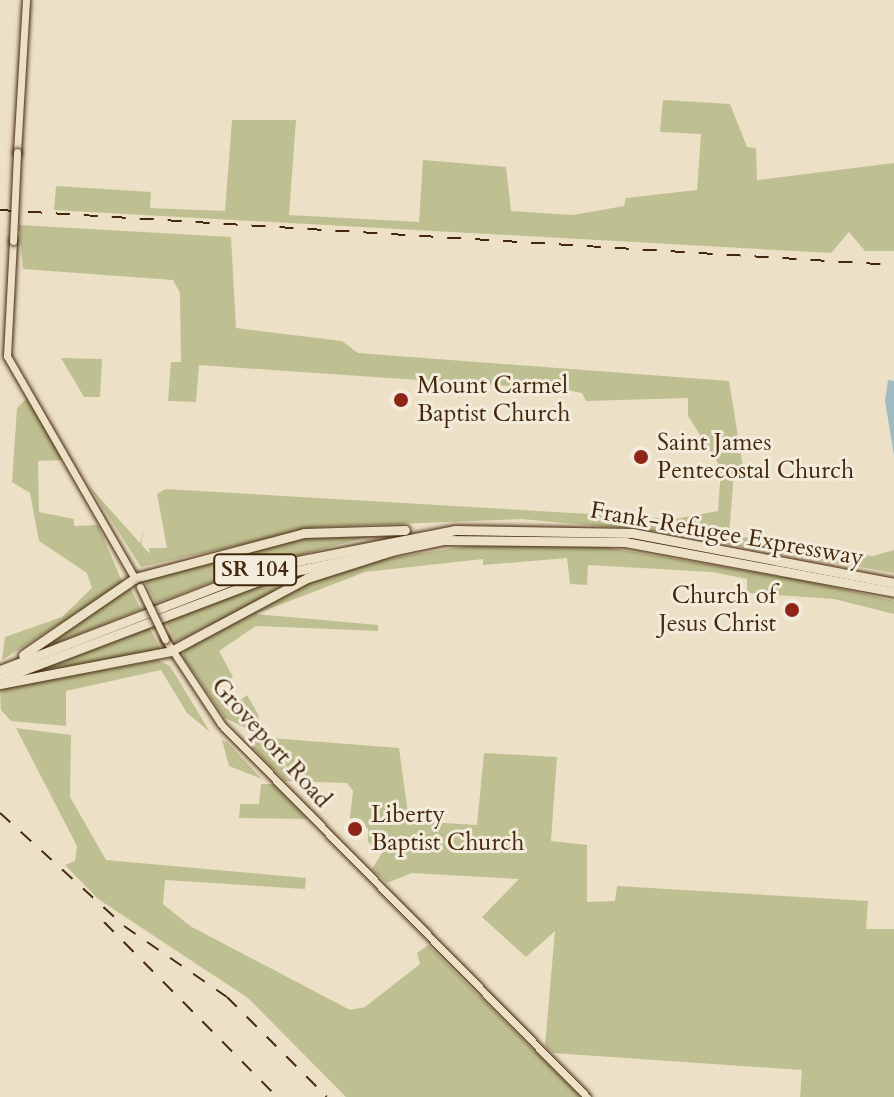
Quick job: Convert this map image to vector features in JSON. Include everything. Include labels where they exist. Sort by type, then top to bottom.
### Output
[{"type":"highway","name":"Frank-Refugee Expressway","points":[[0,681],[20,667],[247,573],[424,533],[601,530],[894,581]]},
{"type":"highway","points":[[20,667],[138,583],[304,533],[424,533]]},
{"type":"highway","name":"Frank-Refugee Expressway","points":[[0,668],[20,667],[246,584],[408,544],[509,536],[605,540],[894,592]]},
{"type":"highway","points":[[20,667],[171,651],[307,578],[408,544]]},
{"type":"main road","name":"Groveport Road","points":[[26,0],[7,356],[138,583],[171,651],[221,724],[587,1097]]},
{"type":"green space","points":[[663,100],[730,104],[747,147],[756,148],[757,180],[894,163],[894,251],[865,251],[849,232],[831,253],[54,210],[56,186],[151,192],[150,208],[225,211],[232,120],[296,120],[289,215],[419,222],[423,160],[506,167],[511,211],[573,215],[624,206],[626,198],[697,190],[701,134],[660,132]]},
{"type":"green space","points":[[19,225],[231,237],[236,328],[342,341],[358,353],[729,381],[744,473],[734,473],[729,535],[873,556],[894,550],[894,573],[653,531],[522,519],[319,527],[141,567],[89,486],[140,543],[144,530],[141,544],[150,554],[149,548],[167,548],[157,494],[165,489],[675,519],[718,511],[721,468],[688,416],[688,398],[586,401],[582,393],[566,390],[199,365],[196,402],[168,401],[171,362],[181,362],[180,293],[173,280],[23,269]]},
{"type":"green space","points":[[61,358],[102,359],[100,397],[84,397]]},
{"type":"green space","points":[[29,396],[64,460],[38,461],[39,512],[74,519],[74,526],[98,525],[123,584],[2,660],[5,637],[62,617],[92,588],[87,573],[39,541],[30,493],[12,482],[17,408]]},
{"type":"green space","points":[[376,535],[243,570],[156,603],[144,579],[301,536]]},
{"type":"green space","points":[[574,542],[807,581],[894,601],[894,614],[834,599],[747,593],[747,579],[712,572],[588,565],[587,585],[570,584],[567,558],[483,565],[483,559],[365,572],[256,614],[378,625],[378,631],[256,626],[219,651],[233,677],[213,693],[228,710],[247,695],[259,716],[254,732],[225,718],[183,657],[187,642],[290,588],[359,563],[474,545]]},
{"type":"green space","points":[[337,562],[176,642],[165,620],[278,578]]},
{"type":"green space","points":[[130,588],[141,609],[54,644],[53,641]]},
{"type":"green space","points":[[149,627],[161,650],[26,676],[26,673]]},
{"type":"green space","points":[[158,660],[170,666],[210,732],[187,713],[161,670],[66,691],[66,726],[11,721],[1,710],[0,689]]},
{"type":"green space","points":[[16,728],[71,735],[70,797],[106,860],[306,878],[305,889],[165,880],[163,904],[190,926],[350,1010],[365,1007],[420,964],[417,953],[428,945],[581,1097],[346,1097],[248,998],[98,899],[65,865],[75,861],[77,846]]},
{"type":"green space","points":[[258,737],[399,748],[409,821],[477,825],[484,753],[557,757],[551,841],[587,845],[587,902],[615,901],[617,886],[868,901],[866,929],[894,929],[894,1097],[800,1097],[802,1070],[553,1053],[545,1045],[555,931],[526,957],[482,917],[519,879],[412,873],[387,883],[372,869],[382,853],[368,842],[368,828],[349,826],[353,791],[347,783],[285,781],[251,746]]},
{"type":"green space","points":[[222,740],[227,742],[262,779],[229,766]]},
{"type":"green space","points":[[261,784],[273,784],[307,819],[239,818],[240,804],[259,804]]},
{"type":"water","points":[[888,380],[894,381],[894,455],[885,401]]},
{"type":"railway","points":[[0,210],[894,265]]},
{"type":"railway","points":[[0,813],[124,926],[227,997],[327,1097]]},
{"type":"railway","points":[[104,922],[277,1097]]},
{"type":"place","name":"Mount Carmel Baptist Church","points":[[401,400]]},
{"type":"place","name":"Saint James Pentecostal Church","points":[[641,457]]},
{"type":"place","name":"Church of Jesus Christ","points":[[792,610]]},
{"type":"place","name":"Liberty Baptist Church","points":[[355,829]]}]
